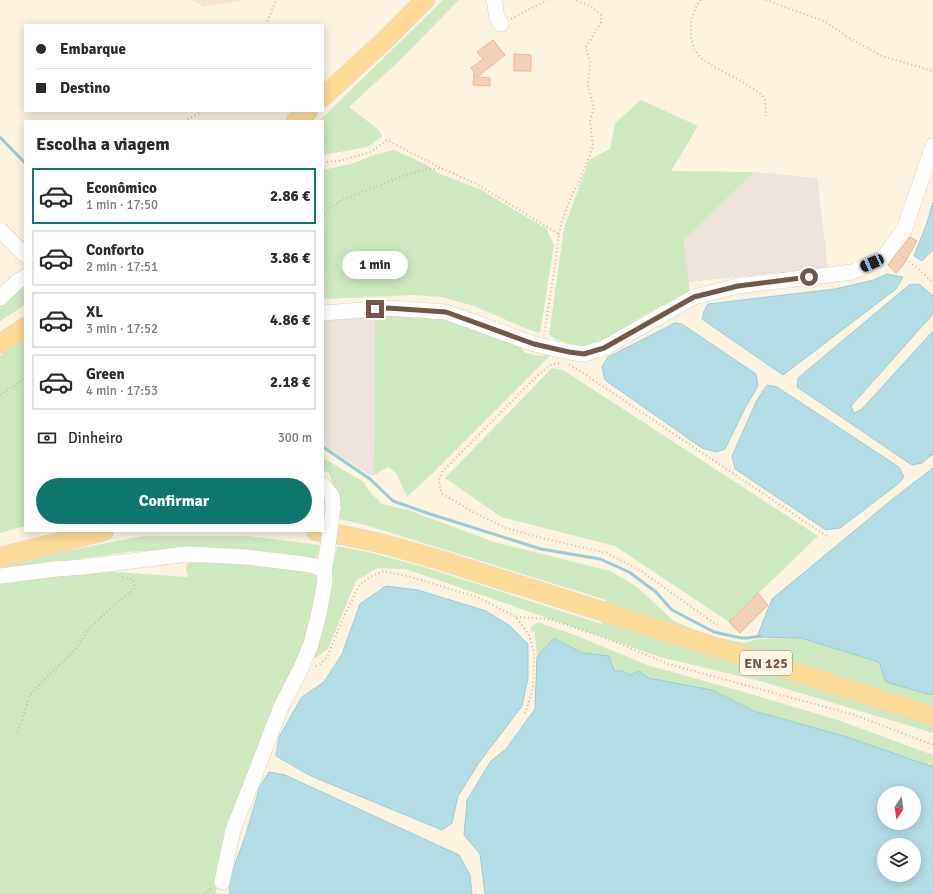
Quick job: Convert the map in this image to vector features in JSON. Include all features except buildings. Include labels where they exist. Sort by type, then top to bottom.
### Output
[{"type":"main road","points":[[324,96],[384,41],[425,0]]},
{"type":"main road","points":[[297,120],[307,112]]},
{"type":"main road","points":[[0,335],[24,322]]},
{"type":"main road","points":[[0,344],[24,328]]},
{"type":"main road","points":[[0,548],[65,532]]},
{"type":"main road","points":[[0,557],[100,532]]},
{"type":"main road","name":"EN 125","points":[[322,532],[384,544],[440,560],[933,716]]},
{"type":"street","points":[[494,0],[497,17],[501,24]]},
{"type":"street","points":[[324,313],[388,308],[446,312],[534,344],[584,354],[604,348],[694,297],[738,286],[852,272],[883,258],[904,230],[933,146]]},
{"type":"street","points":[[0,230],[24,254]]},
{"type":"street","points":[[0,298],[18,281],[24,278]]},
{"type":"street","points":[[222,882],[233,830],[281,707],[301,668],[311,644],[319,613],[325,581],[325,565],[333,508],[332,496],[324,486]]},
{"type":"street","points":[[0,576],[187,554],[246,557],[314,566],[325,565]]},
{"type":"path","points":[[266,24],[276,0]]},
{"type":"path","points":[[501,24],[547,0]]},
{"type":"path","points":[[542,346],[562,221],[593,146],[590,121],[594,108],[588,87],[590,62],[586,47],[601,22],[601,15],[591,6],[574,0]]},
{"type":"path","points":[[701,0],[697,5],[691,20],[691,37],[694,49],[701,58],[714,67],[738,79],[761,94],[765,100],[766,116]]},
{"type":"path","points":[[766,0],[826,22],[849,38],[882,56],[933,71]]},
{"type":"path","points":[[186,120],[201,112]]},
{"type":"path","points":[[324,162],[339,161],[371,152],[387,140],[480,186],[559,234]]},
{"type":"path","points":[[324,216],[329,209],[340,201],[406,175],[429,169],[444,169]]},
{"type":"path","points":[[891,247],[933,282]]},
{"type":"path","points":[[717,625],[641,571],[607,553],[506,528],[473,512],[441,493],[439,479],[443,471],[539,374],[551,365],[562,363],[577,369],[828,537]]},
{"type":"path","points":[[0,395],[24,380]]},
{"type":"path","points":[[301,668],[313,668],[320,664],[326,657],[360,584],[372,576],[384,571],[411,577],[477,597],[516,617],[549,619],[611,640],[668,664],[855,715],[933,745]]},
{"type":"path","points":[[18,732],[30,695],[75,650],[89,629],[118,601],[135,588],[133,580],[113,576]]},
{"type":"path","points":[[516,617],[529,635],[534,653],[533,688],[524,715]]},
{"type":"shaded area","points":[[192,0],[244,0],[204,7]]},
{"type":"shaded area","points":[[754,172],[817,178],[828,268],[688,282],[684,240]]},
{"type":"shaded area","points":[[375,316],[374,475],[371,476],[324,446],[324,319]]},
{"type":"green space","points":[[443,0],[459,0],[398,62],[349,107],[379,130],[382,137],[367,147],[324,155],[324,120],[320,120]]},
{"type":"green space","points":[[641,100],[698,126],[671,171],[754,172],[684,240],[690,295],[673,300],[644,315],[606,339],[589,345],[578,346],[555,339],[549,334],[564,228],[589,160],[610,149],[615,123]]},
{"type":"green space","points":[[394,150],[427,165],[438,173],[482,190],[546,228],[554,245],[540,333],[527,329],[474,306],[441,297],[413,295],[324,299],[324,170],[351,164],[374,155]]},
{"type":"green space","points":[[24,285],[24,306],[0,321],[0,305]]},
{"type":"green space","points":[[401,315],[430,317],[466,324],[519,346],[526,353],[540,356],[552,354],[407,497],[396,473],[388,467],[374,475],[375,316]]},
{"type":"green space","points":[[24,338],[24,526],[0,533],[0,356]]},
{"type":"green space","points":[[552,368],[563,370],[818,536],[729,622],[615,546],[501,517],[445,478]]},
{"type":"green space","points":[[324,459],[364,482],[368,490],[382,504],[408,510],[494,542],[610,571],[636,586],[674,621],[706,635],[744,643],[757,639],[791,638],[772,599],[894,498],[933,468],[933,733],[760,681],[660,657],[406,569],[377,568],[356,581],[328,649],[314,659],[337,546],[372,553],[424,567],[602,624],[606,600],[369,526],[340,519],[337,496],[329,473],[324,470]]},
{"type":"green space","points":[[143,536],[248,536],[320,545],[317,559],[208,547],[127,552],[64,561],[0,581],[0,567],[55,553]]},
{"type":"green space","points":[[236,562],[305,570],[316,575],[320,583],[315,617],[229,841],[217,864],[216,894],[0,894],[0,583],[74,571],[188,577],[186,568],[188,563]]},
{"type":"green space","points":[[537,623],[575,635],[647,665],[838,720],[933,755],[933,767],[869,745],[525,724],[535,709],[537,657],[535,632],[531,631],[531,627]]},
{"type":"water","points":[[933,202],[933,250],[922,261],[914,256],[927,223]]},
{"type":"water","points":[[887,274],[903,277],[896,289],[783,375],[702,319],[708,304],[835,289],[874,280]]},
{"type":"water","points":[[919,284],[933,296],[933,314],[851,406],[854,413],[862,409],[933,331],[933,454],[922,463],[912,465],[797,387],[798,378],[909,285]]},
{"type":"water","points":[[675,323],[682,324],[756,374],[758,386],[745,408],[725,449],[716,452],[702,448],[605,380],[602,367],[608,357]]},
{"type":"water","points":[[767,385],[777,387],[899,467],[904,477],[898,484],[840,528],[826,530],[735,469],[732,456],[757,400]]},
{"type":"water","points":[[933,468],[933,694],[931,695],[886,682],[879,662],[801,638],[757,637],[772,599],[894,498]]},
{"type":"water","points":[[386,586],[418,590],[486,611],[510,626],[528,644],[528,678],[522,706],[478,764],[458,796],[452,823],[442,830],[311,776],[276,756],[279,737],[302,697],[324,682],[342,654],[360,604]]},
{"type":"water","points":[[554,638],[582,653],[609,656],[614,671],[623,671],[630,675],[639,671],[648,678],[712,690],[754,711],[847,737],[933,767],[933,894],[485,894],[480,854],[464,835],[467,800],[491,761],[506,749],[535,709],[537,657]]},
{"type":"water","points":[[269,772],[285,775],[459,855],[470,875],[472,894],[230,894],[229,881],[246,834],[260,786]]},
{"type":"waterway","points":[[0,137],[24,162]]},
{"type":"waterway","points":[[324,448],[370,479],[393,501],[541,549],[600,559],[629,572],[656,592],[672,610],[714,632],[741,638],[760,636]]},
{"type":"route","points":[[375,309],[388,308],[446,312],[534,344],[584,354],[604,348],[694,297],[738,286],[809,277]]}]
